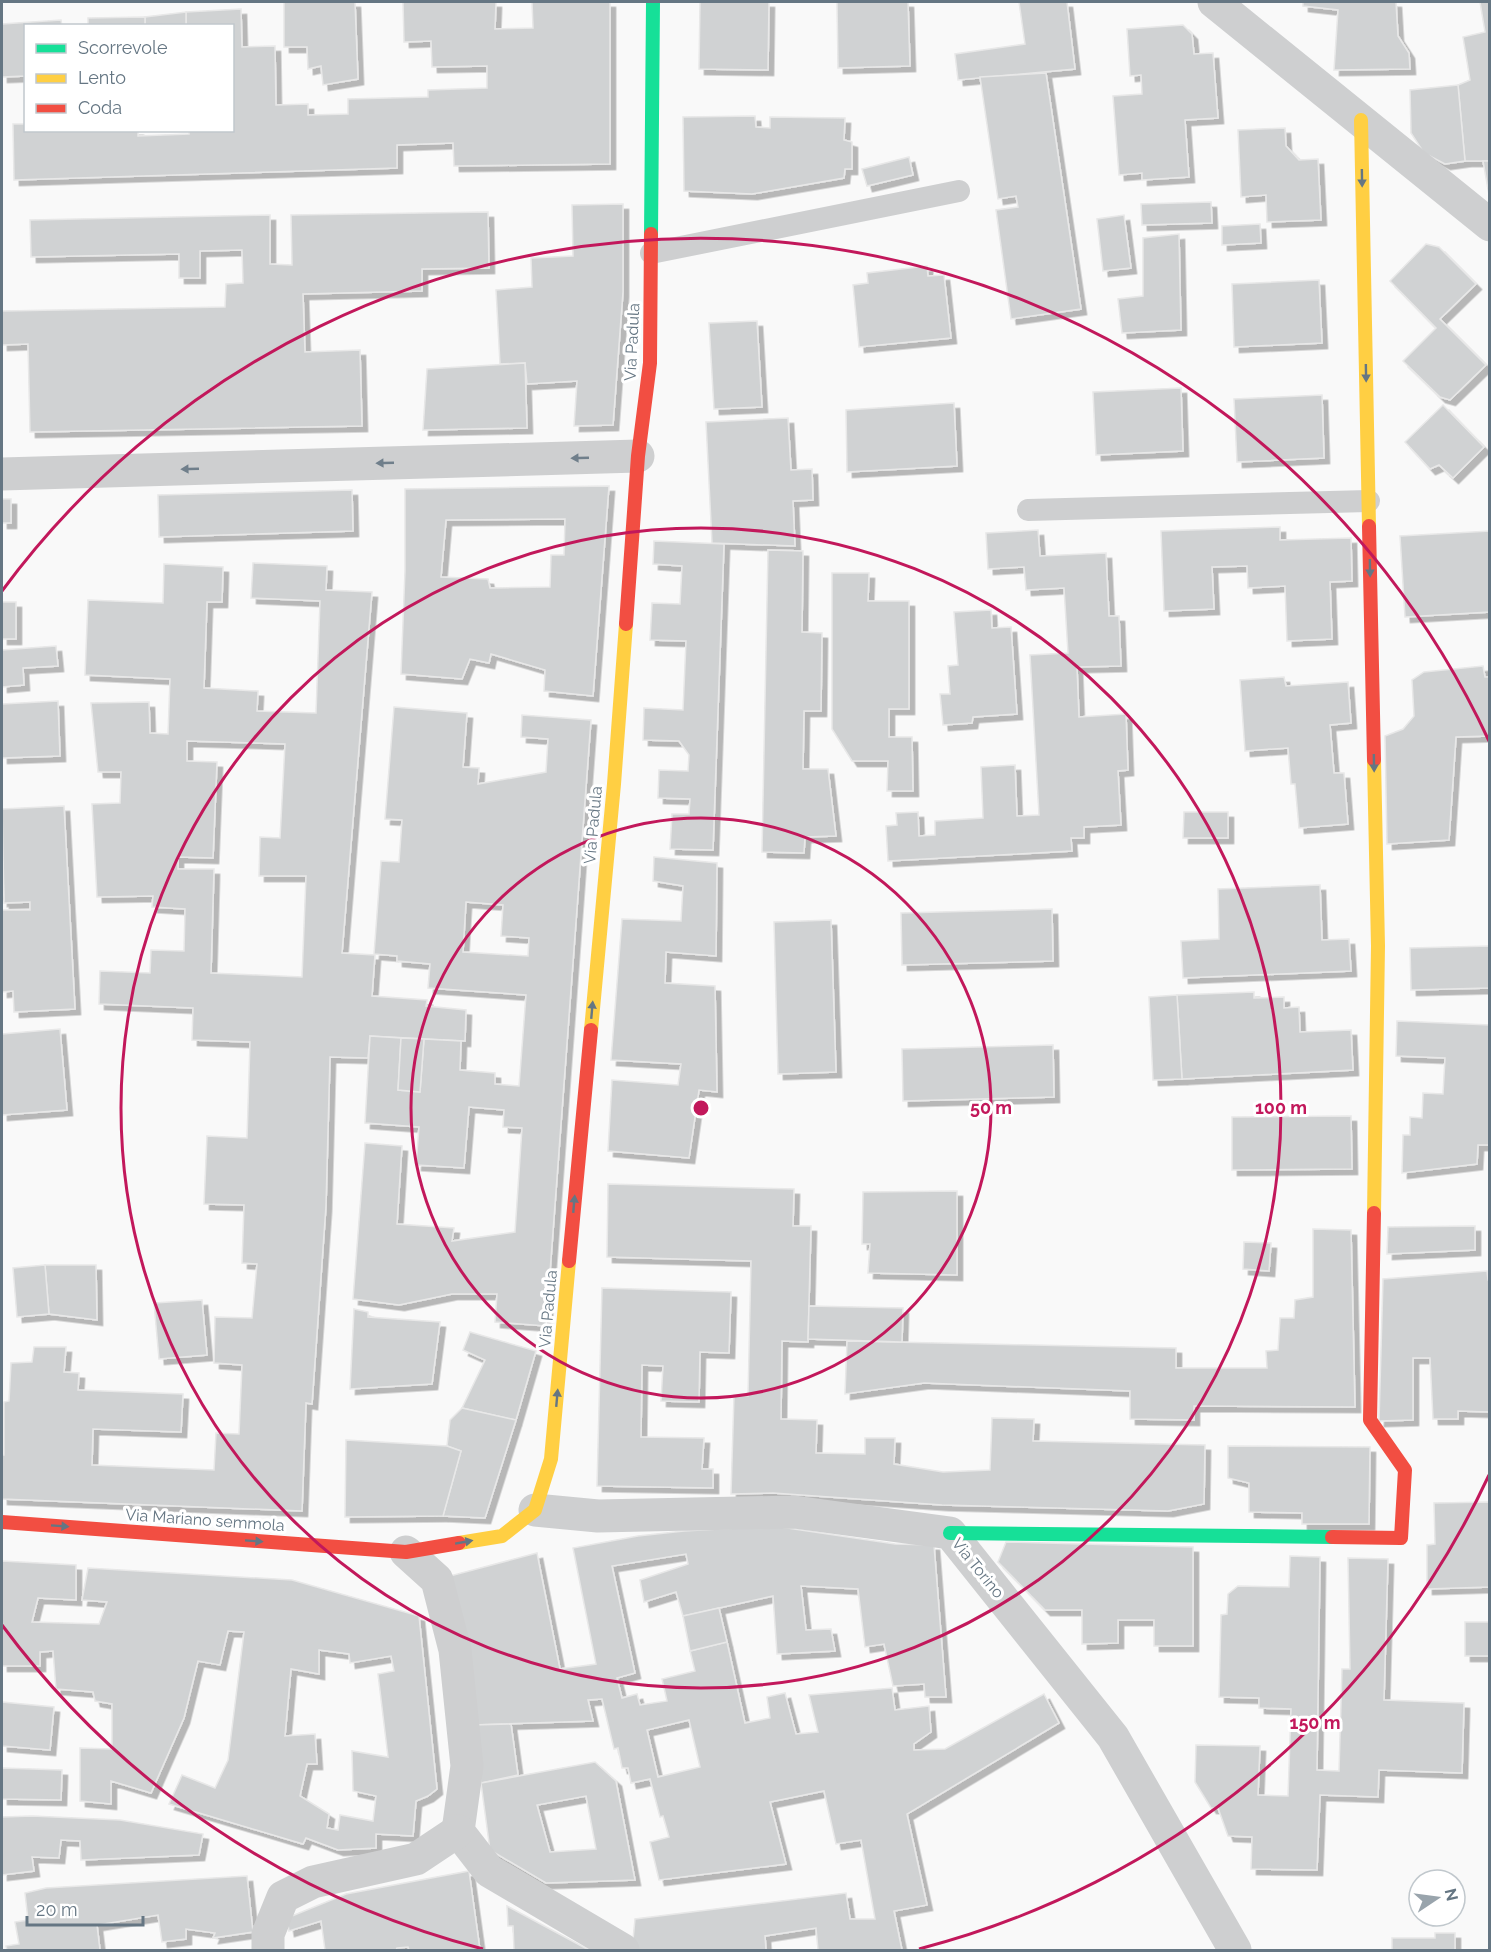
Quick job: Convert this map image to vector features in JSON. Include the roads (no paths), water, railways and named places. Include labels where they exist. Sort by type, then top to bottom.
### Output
[{"type":"street","name":"Via Padula","points":[[535,1510],[551,1459],[614,784],[638,456],[650,363],[653,2]]},
{"type":"street","points":[[1214,2],[1490,225]]},
{"type":"street","points":[[950,1533],[1401,1538],[1405,1470],[1370,1420],[1378,946],[1361,120]]},
{"type":"street","points":[[2,474],[638,456]]},
{"type":"street","points":[[406,1552],[502,1536],[535,1510]]},
{"type":"street","name":"Via Torino","points":[[535,1510],[598,1516],[794,1512],[950,1533],[1113,1737],[1235,1950]]},
{"type":"street","name":"Via Mariano semmola","points":[[2,1521],[406,1552]]},
{"type":"street","points":[[406,1552],[437,1580],[455,1650],[467,1766],[458,1831],[489,1871],[623,1950]]},
{"type":"street","points":[[268,1950],[268,1934],[283,1897],[313,1882],[416,1859],[458,1831]]},
{"type":"lane","points":[[651,253],[959,191]]},
{"type":"lane","points":[[1028,510],[1368,501]]}]
